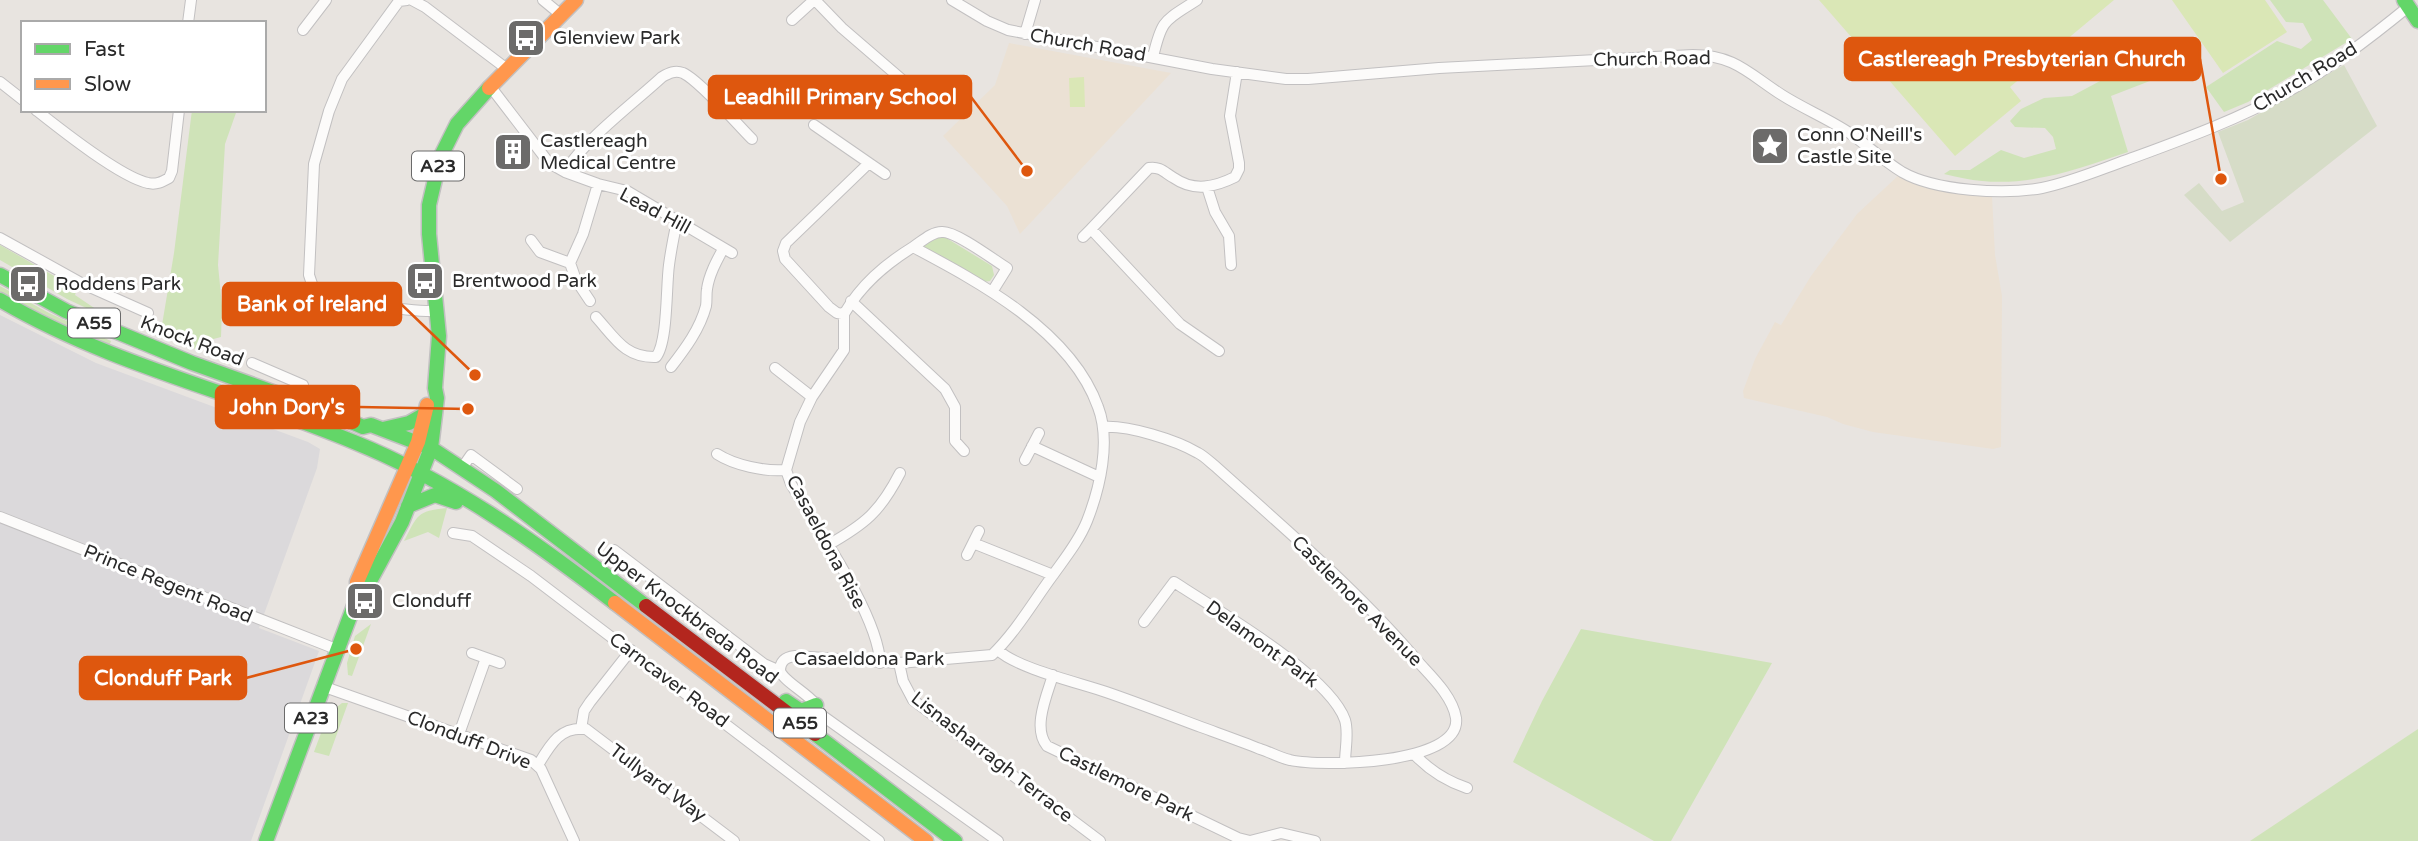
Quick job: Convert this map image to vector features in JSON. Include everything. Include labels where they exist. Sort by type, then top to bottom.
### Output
[{"type":"main road","name":"A23","points":[[266,841],[358,596],[370,581],[408,506],[438,398],[435,388],[439,345],[428,219],[434,178],[443,150],[470,107],[576,0]]},
{"type":"main road","points":[[2406,4],[2418,21]]},
{"type":"main road","name":"Knock Road","points":[[0,275],[66,311],[127,337],[363,427],[371,425],[383,429],[421,461]]},
{"type":"main road","name":"Knock Road","points":[[0,300],[56,331],[150,367],[421,461]]},
{"type":"main road","points":[[127,337],[151,353],[153,358],[150,367]]},
{"type":"main road","name":"A23","points":[[358,596],[357,582],[421,461],[425,414],[429,395],[435,388]]},
{"type":"main road","points":[[383,429],[409,423],[425,414]]},
{"type":"main road","points":[[363,427],[368,434],[400,448],[458,481],[517,532]]},
{"type":"main road","name":"Upper Knockbreda Road","points":[[421,461],[462,468],[955,841]]},
{"type":"main road","name":"Upper Knockbreda Road","points":[[421,461],[650,630],[926,841]]},
{"type":"main road","points":[[408,506],[435,495],[452,499],[535,555],[636,630],[650,630]]},
{"type":"main road","points":[[659,615],[696,634],[797,710],[818,709]]},
{"type":"street","points":[[188,21],[191,0]]},
{"type":"street","points":[[303,30],[326,0]]},
{"type":"street","points":[[437,311],[418,312],[328,294],[313,287],[309,275],[314,164],[337,89],[398,1],[409,0],[425,7],[506,69]]},
{"type":"street","points":[[543,0],[560,15]]},
{"type":"street","points":[[792,20],[815,0],[842,28],[914,90]]},
{"type":"street","name":"Church Road","points":[[952,0],[987,22],[1008,30],[1286,79],[1450,67],[1716,56],[1742,67],[1796,104],[1846,131],[1911,177],[1940,185],[2015,190],[2039,189],[2079,177],[2261,106],[2317,74],[2386,26],[2406,4]]},
{"type":"street","points":[[1025,34],[1035,0]]},
{"type":"street","points":[[1153,57],[1161,27],[1167,19],[1197,0]]},
{"type":"street","points":[[565,172],[570,162],[586,145],[662,77],[673,72],[682,72],[695,82],[752,139]]},
{"type":"street","points":[[1083,237],[1149,168],[1158,167],[1184,184],[1207,187],[1235,177],[1239,169],[1230,116],[1237,72]]},
{"type":"street","points":[[0,82],[21,98]]},
{"type":"street","name":"Lead Hill","points":[[491,86],[549,163],[598,184],[627,191],[728,251],[712,269],[701,318],[690,342],[671,368]]},
{"type":"street","points":[[39,112],[121,171],[146,183],[155,184],[169,178],[172,171],[179,112]]},
{"type":"street","points":[[814,125],[884,174]]},
{"type":"street","points":[[869,163],[786,243],[783,251],[785,259],[829,307],[844,314],[860,288],[882,268],[932,234],[943,232],[960,238],[1007,268],[992,292]]},
{"type":"street","points":[[590,300],[576,280],[570,263],[583,234],[598,184]]},
{"type":"street","points":[[1207,187],[1215,212],[1228,236],[1231,265]]},
{"type":"street","points":[[596,317],[629,353],[643,358],[656,357],[661,352],[669,267],[677,221]]},
{"type":"street","points":[[1091,229],[1180,324],[1219,351]]},
{"type":"street","points":[[0,238],[83,284],[148,313]]},
{"type":"street","points":[[531,240],[540,252],[570,263]]},
{"type":"street","points":[[913,247],[992,292],[1045,332],[1068,355],[1099,407],[1104,441],[1099,477],[1087,522],[1077,541],[998,650]]},
{"type":"street","points":[[852,301],[945,389],[954,407],[955,441],[964,451]]},
{"type":"street","name":"Casaeldona Rise","points":[[844,314],[844,351],[812,397],[800,422],[786,470],[860,601],[879,649],[880,663]]},
{"type":"street","name":"Knock Road","points":[[252,363],[303,385],[296,401]]},
{"type":"street","points":[[775,368],[812,397]]},
{"type":"street","name":"Castlemore Avenue","points":[[998,650],[1014,660],[1053,675],[1290,760],[1345,763],[1384,760],[1436,746],[1448,738],[1454,729],[1456,719],[1451,704],[1401,640],[1362,600],[1198,453],[1137,432],[1115,426],[1103,427]]},
{"type":"street","points":[[1024,460],[1038,433]]},
{"type":"street","points":[[1032,446],[1099,477]]},
{"type":"street","points":[[717,454],[726,460],[772,470],[786,470]]},
{"type":"street","points":[[462,468],[471,455],[517,489]]},
{"type":"street","points":[[828,545],[860,527],[873,514],[900,473]]},
{"type":"street","name":"Prince Regent Road","points":[[0,517],[336,649]]},
{"type":"street","points":[[967,555],[979,531]]},
{"type":"street","name":"Carncaver Road","points":[[453,533],[472,536],[631,650],[879,841]]},
{"type":"street","points":[[973,543],[1053,575]]},
{"type":"street","name":"Upper Knockbreda Road","points":[[614,550],[764,664],[780,671],[786,680],[807,695],[818,709]]},
{"type":"street","name":"Delamont Park","points":[[1144,622],[1174,582],[1303,669],[1323,687],[1340,708],[1346,722],[1345,763]]},
{"type":"street","points":[[538,765],[555,738],[581,729],[584,711],[631,650]]},
{"type":"street","name":"Casaeldona Park","points":[[780,671],[781,662],[795,656],[899,663],[992,656],[998,650]]},
{"type":"street","points":[[472,653],[500,663]]},
{"type":"street","points":[[459,734],[486,658]]},
{"type":"street","name":"Lisnasharragh Terrace","points":[[899,663],[903,681],[913,700],[1100,841]]},
{"type":"street","name":"Castlemore Park","points":[[1053,675],[1040,727],[1041,737],[1047,746],[1238,838],[1250,841],[1281,833],[1315,841]]},
{"type":"street","name":"Clonduff Drive","points":[[322,686],[524,757],[538,765],[573,841]]},
{"type":"street","points":[[800,744],[810,730],[818,709],[998,841]]},
{"type":"street","name":"Tullyard Way","points":[[581,729],[591,731],[734,841]]},
{"type":"street","points":[[1414,754],[1424,765],[1450,782],[1467,788]]},
{"type":"shaded area","points":[[1009,43],[1171,73],[1020,234],[1007,206],[943,136],[995,85]]},
{"type":"shaded area","points":[[1900,174],[1930,189],[1958,190],[1992,196],[1995,255],[2002,296],[2001,447],[1993,449],[1873,432],[1827,417],[1744,398],[1743,391],[1755,359],[1775,322],[1781,325],[1811,276],[1857,214]]},
{"type":"shaded area","points":[[0,315],[96,363],[308,442],[320,449],[317,468],[259,628],[319,651],[251,841],[0,841]]},
{"type":"green space","points":[[1819,0],[2114,0],[2010,87],[2021,101],[1955,156]]},
{"type":"green space","points":[[2172,0],[2265,0],[2287,32],[2223,73]]},
{"type":"green space","points":[[2270,0],[2323,0],[2352,39],[2248,102],[2224,112],[2206,87],[2277,41],[2301,49],[2312,40],[2303,23],[2286,22]]},
{"type":"green space","points":[[2184,41],[2195,47],[2186,67],[2111,96],[2128,152],[2057,174],[2020,181],[1982,181],[1944,174],[1950,170],[1970,170],[2001,150],[2024,158],[2056,149],[2053,137],[2045,128],[2015,127],[2010,121],[2021,109],[2044,98],[2072,96],[2171,43]]},
{"type":"green space","points":[[2344,65],[2377,126],[2230,242],[2184,195],[2199,183],[2222,211],[2244,202],[2218,132],[2248,120]]},
{"type":"green space","points":[[1084,77],[1085,107],[1070,107],[1069,78]]},
{"type":"green space","points":[[192,112],[236,112],[225,144],[218,265],[222,306],[221,337],[206,341],[201,352],[161,331]]},
{"type":"green space","points":[[943,236],[992,266],[994,275],[990,281],[983,282],[923,248],[927,240]]},
{"type":"green space","points":[[0,245],[77,289],[75,295],[112,320],[67,299],[0,260]]},
{"type":"green space","points":[[0,286],[49,313],[111,341],[109,347],[0,293]]},
{"type":"green space","points":[[447,508],[439,538],[428,532],[404,541],[419,516]]},
{"type":"green space","points":[[371,624],[352,676],[348,675],[347,663],[355,636]]},
{"type":"green space","points":[[1581,629],[1772,663],[1671,841],[1654,841],[1513,762]]},
{"type":"green space","points":[[342,703],[348,703],[329,756],[314,752],[328,719]]},
{"type":"green space","points":[[2418,729],[2418,841],[2250,841]]},
{"type":"traffic: fast","points":[[2404,0],[2418,21]]},
{"type":"traffic: fast","points":[[266,841],[358,595],[369,583],[402,522],[431,448],[437,398],[435,388],[439,336],[429,234],[429,205],[440,158],[457,124],[489,88]]},
{"type":"traffic: fast","points":[[0,275],[66,311],[192,363],[329,412],[363,427],[371,425],[431,448],[496,491],[646,606]]},
{"type":"traffic: fast","points":[[0,300],[85,343],[310,424],[424,475],[490,513],[615,603]]},
{"type":"traffic: fast","points":[[383,429],[409,423],[425,414]]},
{"type":"traffic: fast","points":[[408,506],[435,495],[456,502]]},
{"type":"traffic: fast","points":[[786,701],[801,711],[816,705]]},
{"type":"traffic: fast","points":[[815,734],[955,841]]},
{"type":"traffic: slow","points":[[489,88],[576,0]]},
{"type":"traffic: slow","points":[[358,595],[357,582],[418,442],[427,405]]},
{"type":"traffic: slow","points":[[615,603],[926,841]]},
{"type":"traffic: jam","points":[[646,606],[815,734]]},
{"type":"place","name":"Glenview Park","points":[[526,38]]},
{"type":"place","name":"Conn O'Neill's Castle Site","points":[[1770,146]]},
{"type":"place","name":"Castlereagh Medical Centre","points":[[513,152]]},
{"type":"place","name":"Leadhill Primary School","points":[[1027,171]]},
{"type":"place","name":"Castlereagh Presbyterian Church","points":[[2221,179]]},
{"type":"place","name":"Brentwood Park","points":[[425,281]]},
{"type":"place","name":"Roddens Park","points":[[28,284]]},
{"type":"place","name":"Bank of Ireland","points":[[475,375]]},
{"type":"place","name":"John Dory's","points":[[468,409]]},
{"type":"place","name":"Clonduff","points":[[365,601]]},
{"type":"place","name":"Clonduff Park","points":[[356,649]]}]
